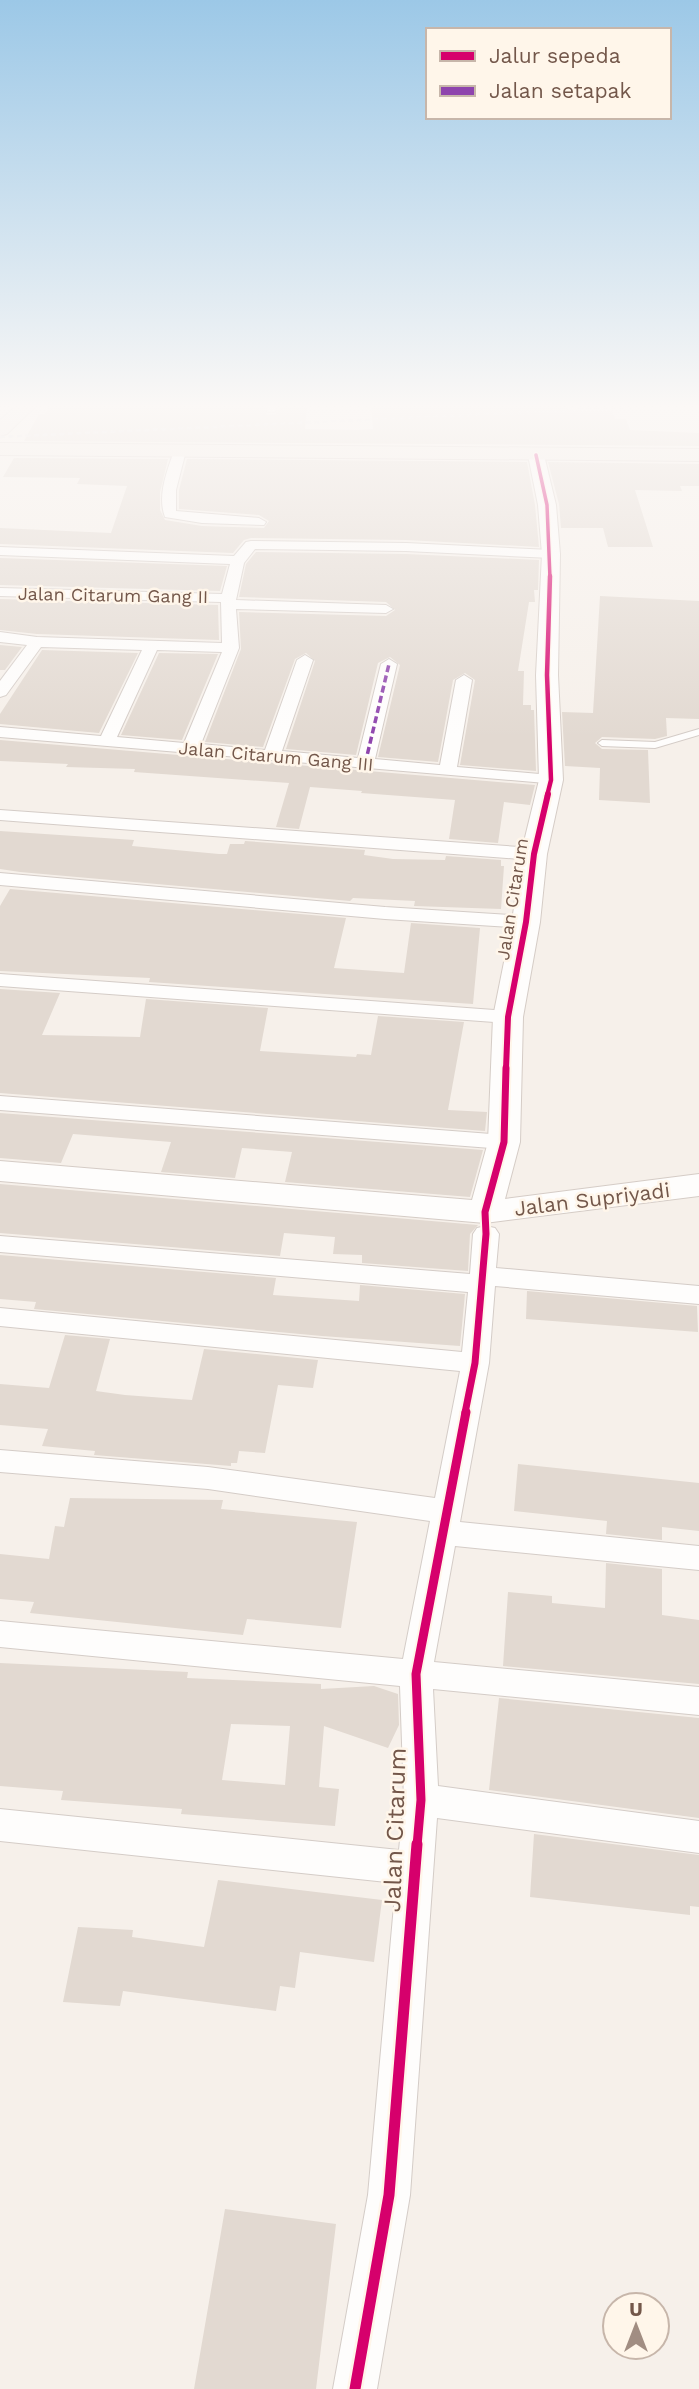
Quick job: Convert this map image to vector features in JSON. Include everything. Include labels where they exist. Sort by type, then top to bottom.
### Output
[{"type":"street","points":[[187,515],[259,522]]},
{"type":"street","name":"Jalan Citarum","points":[[355,2389],[389,2195],[421,1801],[416,1674],[475,1363],[486,1223],[504,1142],[508,1017],[526,922],[534,854],[551,780],[547,675],[551,554],[548,515]]},
{"type":"street","points":[[191,747],[231,648],[227,601],[246,548],[259,544],[551,554]]},
{"type":"street","points":[[0,551],[240,560]]},
{"type":"street","name":"Jalan Citarum Gang II","points":[[0,592],[386,609]]},
{"type":"street","points":[[0,637],[37,642],[231,648]]},
{"type":"street","points":[[3,683],[37,642]]},
{"type":"street","points":[[106,742],[152,644]]},
{"type":"street","points":[[272,755],[306,660]]},
{"type":"street","points":[[365,764],[389,664]]},
{"type":"street","points":[[449,771],[464,680]]},
{"type":"street","name":"Jalan Citarum Gang III","points":[[0,732],[551,780]]},
{"type":"street","points":[[0,815],[534,854]]},
{"type":"street","points":[[0,879],[385,913],[526,922]]},
{"type":"street","points":[[0,980],[508,1017]]},
{"type":"street","points":[[0,1103],[504,1142]]},
{"type":"street","name":"Jalan Supriyadi","points":[[0,1171],[486,1223],[699,1185]]},
{"type":"street","points":[[0,1244],[699,1295]]},
{"type":"street","points":[[0,1317],[475,1363]]},
{"type":"street","points":[[0,1461],[208,1478],[444,1522],[699,1558]]},
{"type":"street","points":[[0,1633],[699,1701]]},
{"type":"street","points":[[421,1801],[699,1837]]},
{"type":"street","points":[[0,1825],[414,1868]]},
{"type":"lane","points":[[602,743],[655,744],[699,732]]},
{"type":"building","points":[[117,515],[163,515],[165,520],[202,526],[264,528],[269,521],[260,515],[536,515],[539,547],[406,540],[251,538],[244,540],[233,553],[0,544],[0,528],[111,533]]},
{"type":"building","points":[[560,515],[643,515],[653,547],[608,547],[603,528],[561,528]]},
{"type":"building","points":[[256,552],[406,554],[539,560],[538,590],[534,590],[535,602],[529,602],[518,671],[524,671],[523,705],[531,705],[531,710],[534,710],[536,771],[460,765],[475,680],[465,673],[453,680],[438,762],[378,757],[400,665],[390,657],[378,663],[356,755],[286,749],[315,661],[306,653],[295,659],[263,747],[205,742],[241,649],[239,612],[386,616],[395,610],[386,602],[239,597],[246,564]]},
{"type":"building","points":[[0,558],[227,566],[220,591],[0,585]]},
{"type":"building","points":[[600,596],[699,601],[699,719],[666,718],[667,736],[655,739],[602,737],[595,743],[602,749],[648,750],[650,803],[599,800],[600,768],[565,766],[562,712],[593,713]]},
{"type":"building","points":[[0,599],[218,605],[219,640],[37,634],[0,630]]},
{"type":"building","points":[[0,645],[22,647],[5,670],[0,670]]},
{"type":"building","points":[[42,650],[138,653],[99,733],[0,724],[0,714]]},
{"type":"building","points":[[159,653],[218,654],[182,740],[121,735]]},
{"type":"building","points":[[0,740],[535,785],[530,805],[504,802],[498,843],[449,839],[455,800],[310,787],[299,829],[276,827],[289,783],[134,772],[135,769],[0,761]]},
{"type":"building","points":[[0,831],[134,840],[132,846],[219,854],[227,854],[230,844],[244,844],[245,841],[365,850],[364,855],[393,859],[445,860],[446,856],[501,860],[501,866],[504,866],[501,909],[414,906],[415,901],[353,898],[350,901],[0,869]]},
{"type":"building","points":[[10,889],[346,918],[334,968],[404,973],[411,923],[480,928],[473,1004],[149,982],[150,978],[0,971],[0,906]]},
{"type":"building","points":[[0,989],[60,993],[42,1035],[140,1037],[146,999],[268,1008],[260,1051],[356,1057],[357,1054],[371,1055],[378,1016],[464,1022],[448,1110],[487,1112],[485,1131],[0,1093]]},
{"type":"building","points":[[0,1113],[483,1150],[470,1197],[285,1182],[292,1152],[242,1148],[235,1178],[161,1172],[171,1142],[73,1134],[61,1163],[0,1158]]},
{"type":"building","points":[[0,1184],[478,1225],[470,1234],[468,1271],[362,1263],[362,1255],[333,1254],[335,1237],[284,1233],[280,1256],[0,1233]]},
{"type":"building","points":[[0,1255],[276,1278],[273,1295],[359,1301],[360,1285],[465,1294],[460,1346],[34,1309],[36,1302],[0,1299]]},
{"type":"building","points":[[527,1291],[697,1306],[698,1332],[526,1319]]},
{"type":"building","points":[[65,1335],[110,1339],[96,1391],[125,1395],[192,1400],[204,1349],[318,1360],[313,1388],[278,1385],[265,1453],[239,1451],[237,1463],[231,1463],[231,1466],[94,1455],[95,1451],[42,1446],[48,1429],[0,1425],[0,1384],[49,1388]]},
{"type":"building","points":[[518,1464],[699,1483],[699,1531],[662,1527],[662,1540],[606,1534],[607,1521],[514,1511]]},
{"type":"building","points":[[70,1498],[223,1500],[221,1509],[357,1522],[341,1628],[247,1619],[243,1635],[30,1613],[34,1602],[0,1599],[0,1554],[49,1559],[55,1526],[64,1527]]},
{"type":"building","points":[[606,1563],[662,1569],[662,1615],[699,1620],[699,1684],[503,1666],[508,1592],[552,1596],[552,1603],[605,1608]]},
{"type":"building","points":[[0,1663],[188,1672],[187,1678],[321,1684],[321,1689],[374,1686],[398,1694],[399,1725],[388,1748],[324,1726],[319,1787],[339,1789],[335,1826],[181,1814],[182,1809],[61,1800],[63,1791],[0,1786]],"holes":[[[231,1724],[290,1726],[285,1785],[222,1780]]]},
{"type":"building","points":[[499,1698],[699,1718],[699,1818],[489,1790]]},
{"type":"building","points":[[534,1834],[699,1855],[699,1907],[690,1906],[690,1915],[530,1897]]},
{"type":"building","points":[[218,1880],[382,1900],[374,1962],[300,1952],[295,1988],[280,1986],[276,2011],[123,1991],[120,2006],[63,2002],[78,1927],[133,1930],[132,1937],[204,1947]]},
{"type":"building","points":[[225,2209],[336,2224],[316,2389],[194,2389]]},
{"type":"marked path","points":[[365,764],[389,664]]},
{"type":"cycle path","points":[[355,2389],[389,2195],[421,1800],[416,1674],[475,1363],[486,1234],[485,1212],[504,1142],[508,1017],[526,922],[534,854],[551,780],[547,675],[551,554],[548,515]]}]
